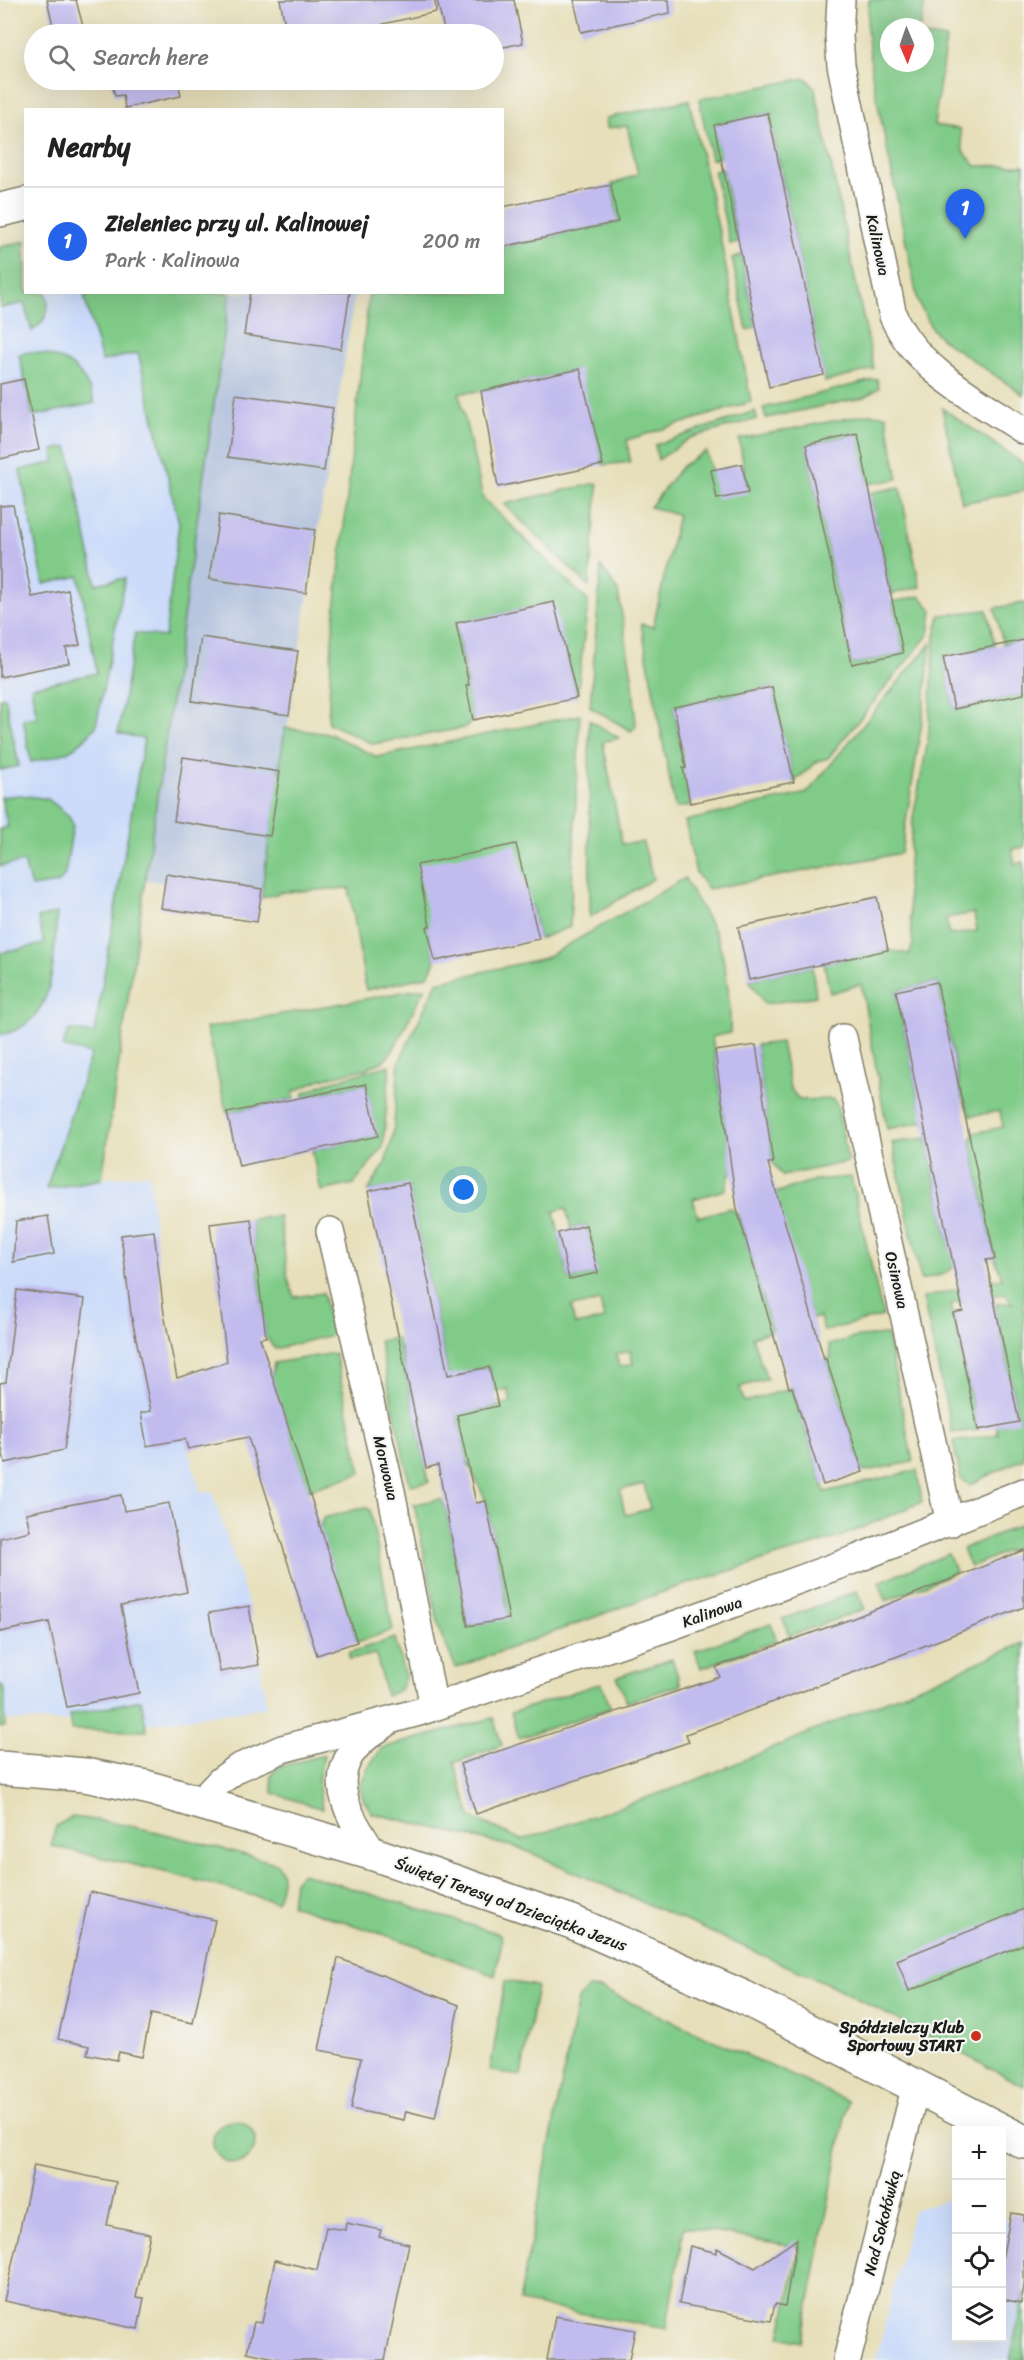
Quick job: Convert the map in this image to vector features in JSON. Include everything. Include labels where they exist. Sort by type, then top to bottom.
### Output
[{"type":"street","name":"Kalinowa","points":[[840,0],[838,36],[841,65],[893,316],[901,334],[928,365],[1024,431]]},
{"type":"street","points":[[0,210],[24,204]]},
{"type":"street","name":"Osinowa","points":[[843,1038],[950,1523]]},
{"type":"street","name":"Morwowa","points":[[330,1231],[393,1499],[434,1707]]},
{"type":"street","name":"Kalinowa","points":[[199,1803],[220,1781],[257,1759],[282,1749],[434,1707],[669,1627],[950,1523],[1024,1492]]},
{"type":"street","name":"Kalinowa","points":[[374,1854],[347,1810],[341,1793],[342,1777],[351,1753],[374,1732],[395,1719]]},
{"type":"street","name":"Świętej Teresy od Dzieciątka Jezus","points":[[0,1768],[107,1778],[374,1854],[572,1922],[743,1997],[1024,2142]]},
{"type":"street","name":"Nad Sokołówką","points":[[847,2360],[916,2085]]},
{"type":"shaded area","points":[[24,241],[24,294],[230,294],[102,1179],[149,1174],[164,1314],[185,1439],[201,1493],[212,1491],[249,1606],[267,1707],[145,1724],[0,1720],[0,247]]},
{"type":"shaded area","points":[[230,294],[355,294],[257,922],[161,908],[164,883],[146,880]]},
{"type":"shaded area","points":[[952,2198],[952,2342],[1006,2342],[1006,2220],[1024,2229],[1024,2292],[1010,2360],[876,2360],[913,2210]]},
{"type":"green space","points":[[869,0],[925,0],[922,18],[880,18],[880,72],[934,72],[934,37],[946,39],[934,125],[960,129],[963,151],[976,166],[1024,165],[1024,395],[943,340],[932,329],[918,302],[872,75],[867,28]]},
{"type":"green space","points":[[806,78],[815,88],[874,369],[825,382],[769,113],[715,125],[721,157],[711,159],[699,99]]},
{"type":"green space","points":[[689,100],[720,236],[751,402],[627,440],[630,462],[603,465],[579,370],[481,391],[459,393],[483,498],[588,601],[577,698],[553,603],[456,623],[473,720],[464,728],[373,744],[328,723],[332,639],[369,294],[504,294],[504,247],[618,222],[611,185],[638,174],[627,126],[607,128],[606,118]]},
{"type":"green space","points":[[723,169],[738,242],[730,244],[714,171]]},
{"type":"green space","points":[[24,241],[24,294],[46,294],[48,305],[46,315],[32,331],[24,303],[0,308],[0,247]]},
{"type":"green space","points":[[741,255],[756,327],[747,330],[732,258]]},
{"type":"green space","points":[[93,294],[230,294],[102,1179],[46,1189],[91,1054],[62,1047],[69,1030],[94,1034],[144,739],[118,733],[135,633],[165,637],[179,523],[138,353],[102,361],[84,296]]},
{"type":"green space","points":[[31,352],[54,357],[72,366],[85,381],[95,403],[32,416],[19,354]]},
{"type":"green space","points":[[877,379],[879,388],[865,397],[766,418],[763,408]]},
{"type":"green space","points":[[942,408],[1024,464],[1024,491],[962,503]]},
{"type":"green space","points":[[755,411],[757,419],[690,438],[658,460],[655,445]]},
{"type":"green space","points":[[869,414],[886,415],[898,479],[868,484],[857,434],[806,445],[852,664],[903,653],[892,602],[920,596],[932,610],[929,634],[828,758],[818,761],[794,782],[772,687],[674,707],[690,803],[689,806],[675,808],[641,624],[653,627],[678,515],[650,507],[682,466],[706,451],[711,470],[748,492],[739,439]]},
{"type":"green space","points":[[68,447],[96,584],[125,578],[96,726],[68,752],[31,762],[23,719],[37,717],[31,687],[97,673],[79,576],[44,584],[20,470],[55,462],[53,450]]},
{"type":"green space","points":[[597,483],[598,487],[589,586],[504,504]]},
{"type":"green space","points":[[900,487],[920,587],[891,594],[870,493]]},
{"type":"green space","points":[[601,566],[618,591],[633,682],[636,726],[631,731],[590,707]]},
{"type":"green space","points":[[1024,603],[1024,640],[1003,644],[995,608]]},
{"type":"green space","points":[[987,610],[995,646],[943,657],[954,709],[1024,694],[1024,847],[1012,849],[1015,864],[1024,862],[1024,1458],[970,1485],[961,1479],[953,1442],[998,1434],[997,1426],[1019,1421],[995,1304],[1012,1303],[1005,1293],[951,1304],[978,1430],[952,1433],[923,1298],[1002,1278],[995,1259],[971,1143],[974,1133],[1003,1127],[1000,1111],[971,1116],[962,1097],[937,982],[896,991],[920,1106],[927,1121],[887,1129],[861,984],[830,993],[824,963],[888,950],[909,954],[913,945],[907,884],[913,817],[928,741],[935,637],[940,615]],"holes":[[[974,913],[977,931],[949,935],[946,918]]]},
{"type":"green space","points":[[931,643],[922,722],[901,853],[708,889],[696,873],[685,821],[807,793]]},
{"type":"green space","points":[[5,697],[19,766],[0,770],[0,698]]},
{"type":"green space","points":[[580,715],[570,927],[539,939],[532,905],[428,927],[435,961],[428,976],[366,990],[349,888],[283,892],[261,898],[285,728],[330,734],[377,757]]},
{"type":"green space","points":[[589,720],[619,738],[603,742],[622,844],[643,842],[653,879],[590,917]]},
{"type":"green space","points":[[20,795],[48,799],[69,816],[73,825],[65,874],[59,883],[31,887],[24,862],[0,866],[0,829],[8,827],[1,797]]},
{"type":"green space","points":[[685,878],[718,940],[726,974],[730,1022],[730,1033],[712,1037],[732,1168],[725,1190],[693,1199],[698,1217],[730,1208],[739,1216],[772,1331],[752,1337],[767,1379],[740,1387],[744,1402],[792,1388],[825,1492],[917,1470],[922,1502],[840,1537],[671,1589],[456,1668],[440,1632],[414,1504],[441,1499],[446,1509],[468,1626],[509,1618],[486,1501],[466,1459],[408,1184],[368,1191],[384,1166],[393,1136],[399,1062],[437,982],[545,958]],"holes":[[[566,1208],[571,1229],[586,1225],[597,1273],[569,1279],[554,1211]],[[600,1301],[604,1319],[575,1325],[571,1307]],[[630,1351],[633,1364],[619,1367],[616,1354]],[[489,1367],[494,1392],[508,1389],[511,1403],[477,1411],[469,1371]],[[644,1484],[650,1509],[625,1515],[620,1490]]]},
{"type":"green space","points":[[57,913],[52,969],[49,987],[42,1004],[33,1018],[19,1028],[0,1035],[0,953],[44,944],[38,918]]},
{"type":"green space","points":[[812,966],[816,996],[765,1004],[749,980]]},
{"type":"green space","points":[[425,988],[392,1052],[382,1062],[364,1069],[321,1079],[293,1092],[294,1099],[227,1113],[206,1028]]},
{"type":"green space","points":[[781,1042],[790,1088],[799,1100],[832,1099],[837,1104],[848,1162],[782,1176],[773,1163],[756,1045]]},
{"type":"green space","points":[[390,1065],[383,1147],[354,1184],[321,1191],[312,1150],[377,1136],[366,1084],[304,1097],[304,1093],[326,1083]]},
{"type":"green space","points":[[926,1138],[954,1267],[944,1274],[921,1280],[892,1143]]},
{"type":"green space","points":[[851,1177],[883,1316],[824,1331],[820,1317],[812,1319],[775,1193],[815,1180]]},
{"type":"green space","points":[[279,1216],[288,1279],[294,1297],[323,1293],[332,1335],[275,1349],[266,1337],[251,1219]]},
{"type":"green space","points":[[887,1335],[913,1462],[863,1472],[826,1359],[831,1358],[829,1345],[857,1337]]},
{"type":"green space","points":[[396,1338],[401,1351],[429,1482],[410,1485],[379,1341]]},
{"type":"green space","points":[[335,1353],[361,1473],[308,1490],[272,1377],[274,1363]]},
{"type":"green space","points":[[365,1507],[370,1510],[393,1630],[357,1642],[320,1528],[323,1518]]},
{"type":"green space","points":[[1024,1523],[1024,1544],[970,1567],[962,1549]]},
{"type":"green space","points":[[948,1554],[956,1572],[886,1601],[879,1582]]},
{"type":"green space","points":[[857,1591],[865,1609],[789,1636],[783,1619]]},
{"type":"green space","points":[[771,1624],[777,1641],[701,1668],[695,1651]]},
{"type":"green space","points":[[395,1638],[405,1678],[400,1690],[386,1696],[376,1654],[350,1659],[348,1653]]},
{"type":"green space","points":[[1024,1643],[1024,2086],[833,1986],[522,1849],[372,1813],[363,1799],[360,1786],[368,1767],[382,1748],[493,1718],[502,1745],[454,1763],[471,1817],[522,1840],[684,1785]]},
{"type":"green space","points":[[672,1659],[681,1685],[627,1702],[617,1677]]},
{"type":"green space","points":[[601,1683],[611,1708],[519,1738],[511,1713]]},
{"type":"green space","points":[[0,1684],[5,1688],[5,1727],[0,1727]]},
{"type":"green space","points":[[141,1700],[147,1731],[71,1730],[69,1715]]},
{"type":"green space","points":[[324,1755],[318,1780],[322,1809],[273,1793],[271,1776],[278,1767]]},
{"type":"green space","points":[[72,1817],[149,1830],[276,1863],[282,1876],[277,1902],[161,1871],[51,1846],[56,1826]]},
{"type":"green space","points":[[302,1873],[500,1934],[502,1940],[495,1976],[404,1941],[291,1905],[294,1881]]},
{"type":"green space","points":[[505,1981],[537,1986],[521,2076],[490,2071]]},
{"type":"green space","points":[[588,1988],[601,1989],[848,2101],[802,2342],[780,2337],[800,2247],[684,2227],[666,2329],[519,2302],[578,1999]]},
{"type":"green space","points":[[234,2121],[249,2127],[255,2142],[249,2157],[234,2163],[219,2157],[213,2142],[219,2127]]},
{"type":"green space","points":[[1024,2292],[1024,2360],[1010,2360]]},
{"type":"building","points":[[47,0],[76,0],[82,24],[53,24]]},
{"type":"building","points":[[280,0],[435,0],[436,12],[383,24],[285,24]]},
{"type":"building","points":[[437,0],[514,0],[523,43],[504,47],[504,24],[443,24]]},
{"type":"building","points":[[574,0],[669,0],[670,13],[581,32]]},
{"type":"building","points":[[114,90],[180,90],[181,96],[125,108],[123,95],[115,96]]},
{"type":"building","points":[[768,113],[824,375],[769,387],[714,125]]},
{"type":"building","points":[[611,185],[618,222],[504,247],[504,207]]},
{"type":"building","points":[[250,294],[350,294],[341,349],[244,335]]},
{"type":"building","points":[[580,369],[603,465],[498,487],[481,391]]},
{"type":"building","points":[[24,379],[39,450],[0,459],[0,384]]},
{"type":"building","points":[[236,394],[333,408],[324,471],[228,457]]},
{"type":"building","points":[[858,434],[903,653],[852,664],[806,445]]},
{"type":"building","points":[[742,464],[748,493],[717,499],[711,470]]},
{"type":"building","points":[[13,505],[32,597],[68,590],[80,645],[66,648],[69,663],[0,677],[0,506]]},
{"type":"building","points":[[219,515],[315,530],[306,593],[209,579]]},
{"type":"building","points":[[554,602],[577,698],[473,720],[466,685],[469,685],[456,623]]},
{"type":"building","points":[[201,637],[298,651],[289,715],[192,701]]},
{"type":"building","points":[[1024,640],[1024,694],[954,709],[943,657]]},
{"type":"building","points":[[772,687],[794,782],[690,803],[683,768],[686,768],[674,707]]},
{"type":"building","points":[[183,757],[280,772],[270,836],[174,821]]},
{"type":"building","points":[[516,844],[539,939],[435,961],[417,865]]},
{"type":"building","points":[[166,874],[262,889],[257,922],[161,908]]},
{"type":"building","points":[[877,897],[888,950],[749,980],[738,927]]},
{"type":"building","points":[[937,982],[995,1259],[986,1260],[1019,1422],[978,1430],[953,1313],[963,1311],[896,991]]},
{"type":"building","points":[[756,1045],[773,1163],[768,1163],[824,1359],[826,1359],[863,1472],[823,1485],[792,1387],[789,1388],[737,1209],[715,1051]]},
{"type":"building","points":[[366,1084],[378,1136],[239,1166],[227,1113]]},
{"type":"building","points":[[408,1183],[448,1375],[489,1367],[498,1406],[457,1415],[476,1503],[486,1501],[509,1619],[468,1626],[438,1465],[426,1468],[368,1191]]},
{"type":"building","points":[[48,1216],[54,1254],[13,1262],[16,1221]]},
{"type":"building","points":[[251,1219],[266,1337],[260,1338],[357,1642],[317,1655],[248,1437],[188,1449],[185,1439],[147,1446],[141,1413],[151,1411],[131,1314],[121,1235],[154,1231],[164,1314],[177,1378],[227,1362],[210,1224]]},
{"type":"building","points":[[586,1225],[598,1273],[569,1279],[558,1233]]},
{"type":"building","points":[[17,1290],[85,1299],[64,1450],[5,1463],[0,1439],[0,1383],[6,1382]]},
{"type":"building","points":[[121,1495],[124,1511],[169,1503],[187,1592],[121,1606],[139,1693],[67,1707],[49,1622],[0,1632],[0,1538],[30,1531],[26,1513]]},
{"type":"building","points":[[1024,1550],[1024,1607],[686,1734],[689,1742],[476,1814],[460,1764],[720,1677],[716,1667],[851,1619]]},
{"type":"building","points":[[249,1606],[259,1665],[220,1672],[209,1613]]},
{"type":"building","points":[[90,1892],[215,1920],[193,2023],[151,2014],[142,2057],[119,2052],[117,2060],[87,2054],[89,2046],[58,2039]]},
{"type":"building","points":[[1024,1909],[1024,1944],[909,1991],[897,1960]]},
{"type":"building","points":[[338,1958],[459,2005],[435,2118],[406,2111],[404,2120],[351,2109],[361,2058],[319,2050]]},
{"type":"building","points":[[34,2165],[116,2182],[107,2225],[150,2234],[136,2297],[144,2298],[138,2329],[4,2301]]},
{"type":"building","points":[[1011,2213],[1024,2215],[1024,2286],[1021,2303],[1006,2300],[1006,2239]]},
{"type":"building","points":[[346,2223],[381,2230],[379,2237],[409,2244],[385,2360],[284,2360],[247,2352],[254,2322],[262,2323],[275,2260],[317,2270],[326,2227],[345,2230]]},
{"type":"building","points":[[797,2239],[785,2306],[775,2304],[771,2321],[679,2304],[690,2246],[717,2253],[717,2248],[755,2268]]},
{"type":"building","points":[[555,2316],[635,2330],[629,2360],[547,2360]]},
{"type":"place","name":"Zieleniec przy ul. Kalinowej","points":[[965,239]]},
{"type":"place","name":"Spółdzielczy Klub Sportowy START","points":[[976,2036]]}]
